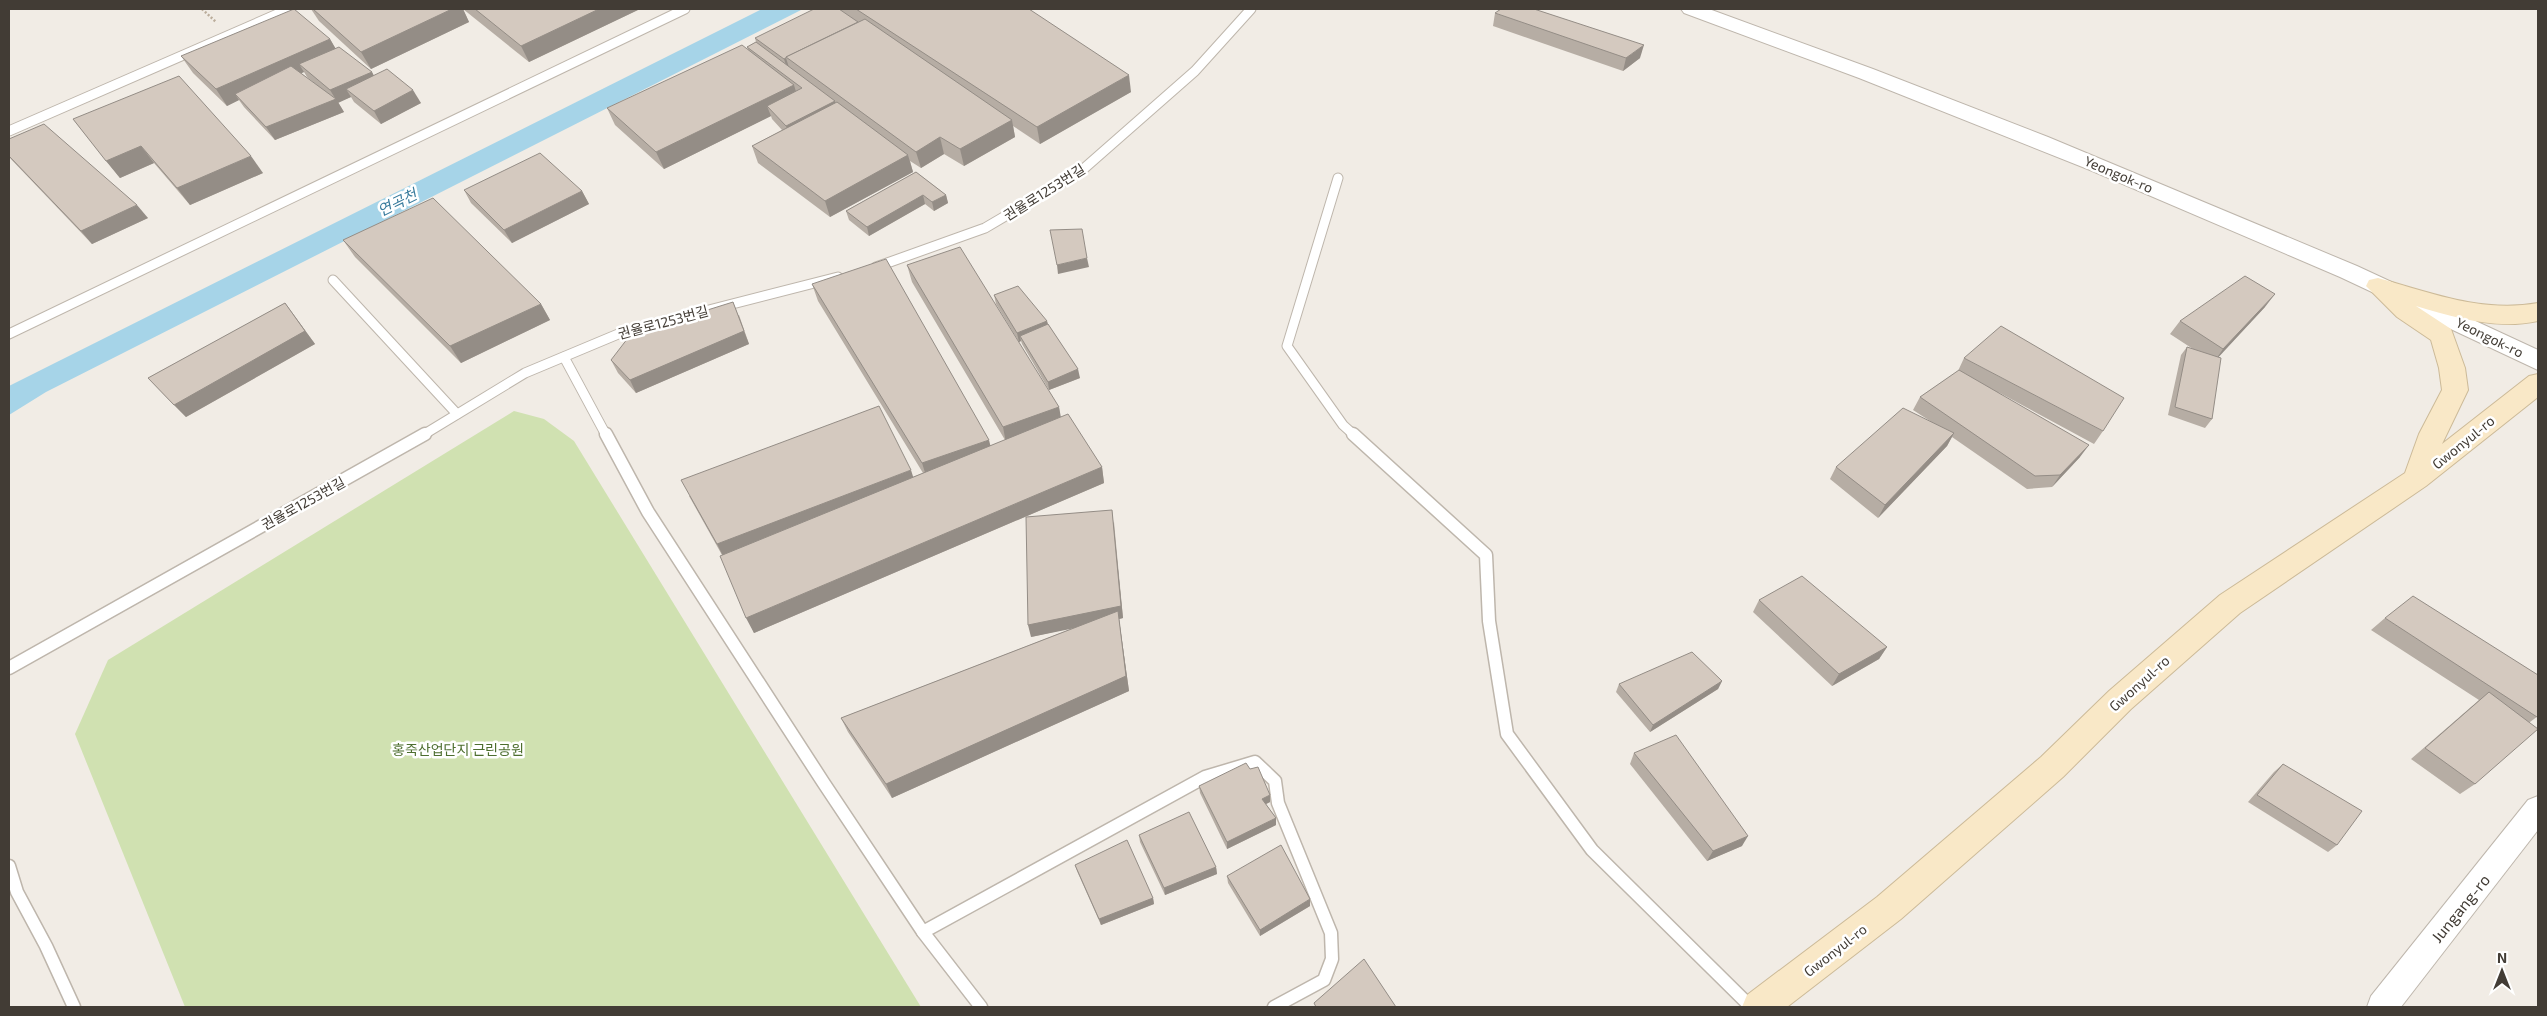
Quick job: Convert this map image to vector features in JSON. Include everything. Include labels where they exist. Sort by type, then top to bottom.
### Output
[{"type":"main road","points":[[2378,286],[2477,315],[2502,317],[2538,312]]},
{"type":"main road","points":[[2378,286],[2406,310],[2442,335],[2452,368],[2455,390],[2432,434],[2416,479]]},
{"type":"main road","name":"Gwonyul-ro","points":[[1759,1007],[1889,908],[2052,767],[2120,700],[2230,604],[2416,479],[2538,383]]},
{"type":"street","name":"Yeongok-ro","points":[[1691,9],[2059,149],[2258,232],[2469,326],[2538,362]]},
{"type":"street","name":"Jungang-ro","points":[[2382,1007],[2538,809]]},
{"type":"lane","points":[[9,131],[289,9]]},
{"type":"lane","points":[[9,334],[685,9]]},
{"type":"lane","name":"권율로1253번길","points":[[864,270],[985,228],[1080,172],[1195,70],[1251,9]]},
{"type":"lane","points":[[1338,178],[1287,346],[1344,425],[1486,555],[1489,622],[1507,734],[1592,850],[1751,1007]]},
{"type":"lane","name":"권율로1253번길","points":[[9,668],[458,414],[525,374],[623,332],[845,275]]},
{"type":"lane","points":[[334,280],[458,414]]},
{"type":"lane","points":[[564,357],[648,512],[822,782],[923,932],[981,1007]]},
{"type":"lane","points":[[923,932],[1205,777],[1255,762],[1275,781],[1278,802],[1331,933],[1332,959],[1324,980],[1274,1007]]},
{"type":"lane","points":[[9,866],[13,894],[46,946],[74,1007]]},
{"type":"green space","name":"홍죽산업단지 근린공원","points":[[514,411],[544,419],[574,441],[921,1007],[185,1007],[75,734],[108,660]]},
{"type":"water","name":"연곡천","points":[[762,9],[803,9],[46,392],[9,415],[9,386]]},
{"type":"building","points":[[294,9],[330,39],[216,89],[181,56]]},
{"type":"building","points":[[313,9],[452,9],[361,52]]},
{"type":"building","points":[[475,9],[599,9],[521,46]]},
{"type":"building","points":[[814,9],[839,9],[858,22],[784,59],[755,38]]},
{"type":"building","points":[[856,9],[1029,9],[1129,75],[1037,127]]},
{"type":"building","points":[[1501,9],[1534,9],[1644,45],[1626,58],[1495,13]]},
{"type":"building","points":[[865,19],[1012,120],[960,149],[940,137],[916,152],[786,57]]},
{"type":"building","points":[[756,42],[835,101],[786,126],[767,106],[802,88],[747,47]]},
{"type":"building","points":[[742,45],[794,85],[656,152],[607,108]]},
{"type":"building","points":[[339,47],[372,72],[330,90],[299,64]]},
{"type":"building","points":[[291,66],[336,99],[266,127],[235,94]]},
{"type":"building","points":[[387,69],[413,90],[374,111],[346,89]]},
{"type":"building","points":[[179,76],[251,156],[177,188],[141,146],[106,161],[73,119]]},
{"type":"building","points":[[837,102],[908,155],[825,201],[752,146]]},
{"type":"building","points":[[44,124],[137,205],[81,231],[9,156],[9,139]]},
{"type":"building","points":[[540,153],[582,191],[504,230],[464,190]]},
{"type":"building","points":[[916,172],[946,195],[932,202],[923,195],[867,227],[846,211]]},
{"type":"building","points":[[433,198],[541,304],[450,346],[343,240]]},
{"type":"building","points":[[1082,229],[1087,258],[1057,265],[1050,230]]},
{"type":"building","points":[[960,247],[1059,407],[1003,427],[907,265]]},
{"type":"building","points":[[886,259],[989,440],[922,463],[812,284]]},
{"type":"building","points":[[2245,276],[2275,294],[2223,349],[2180,321]]},
{"type":"building","points":[[1018,286],[1047,321],[1017,333],[994,295]]},
{"type":"building","points":[[733,302],[744,331],[630,380],[611,360],[631,334]]},
{"type":"building","points":[[285,303],[305,331],[174,405],[148,378]]},
{"type":"building","points":[[1048,324],[1078,369],[1048,382],[1020,336]]},
{"type":"building","points":[[2001,326],[2124,398],[2103,431],[1964,358]]},
{"type":"building","points":[[2187,347],[2221,358],[2212,419],[2175,407]]},
{"type":"building","points":[[1959,370],[2089,445],[2060,475],[2035,476],[1920,397]]},
{"type":"building","points":[[879,406],[911,470],[717,544],[681,480]]},
{"type":"building","points":[[1903,408],[1954,433],[1885,505],[1836,467]]},
{"type":"building","points":[[1068,414],[1102,467],[746,618],[720,556]]},
{"type":"building","points":[[1112,510],[1121,606],[1028,625],[1026,517]]},
{"type":"building","points":[[1802,576],[1887,647],[1839,674],[1759,600]]},
{"type":"building","points":[[2413,596],[2538,675],[2538,716],[2385,618]]},
{"type":"building","points":[[1118,611],[1126,676],[886,784],[841,718]]},
{"type":"building","points":[[1692,652],[1722,681],[1653,725],[1619,684]]},
{"type":"building","points":[[2489,692],[2538,729],[2475,784],[2425,748]]},
{"type":"building","points":[[1676,735],[1748,836],[1713,851],[1634,753]]},
{"type":"building","points":[[1246,763],[1250,769],[1258,767],[1270,795],[1262,799],[1276,818],[1227,842],[1199,786]]},
{"type":"building","points":[[2283,764],[2362,811],[2337,845],[2257,795]]},
{"type":"building","points":[[1189,812],[1216,867],[1164,888],[1139,835]]},
{"type":"building","points":[[1127,840],[1153,898],[1099,919],[1075,865]]},
{"type":"building","points":[[1281,845],[1310,899],[1260,930],[1227,876]]},
{"type":"building","points":[[1364,959],[1396,1007],[1316,1007],[1314,1003]]}]
